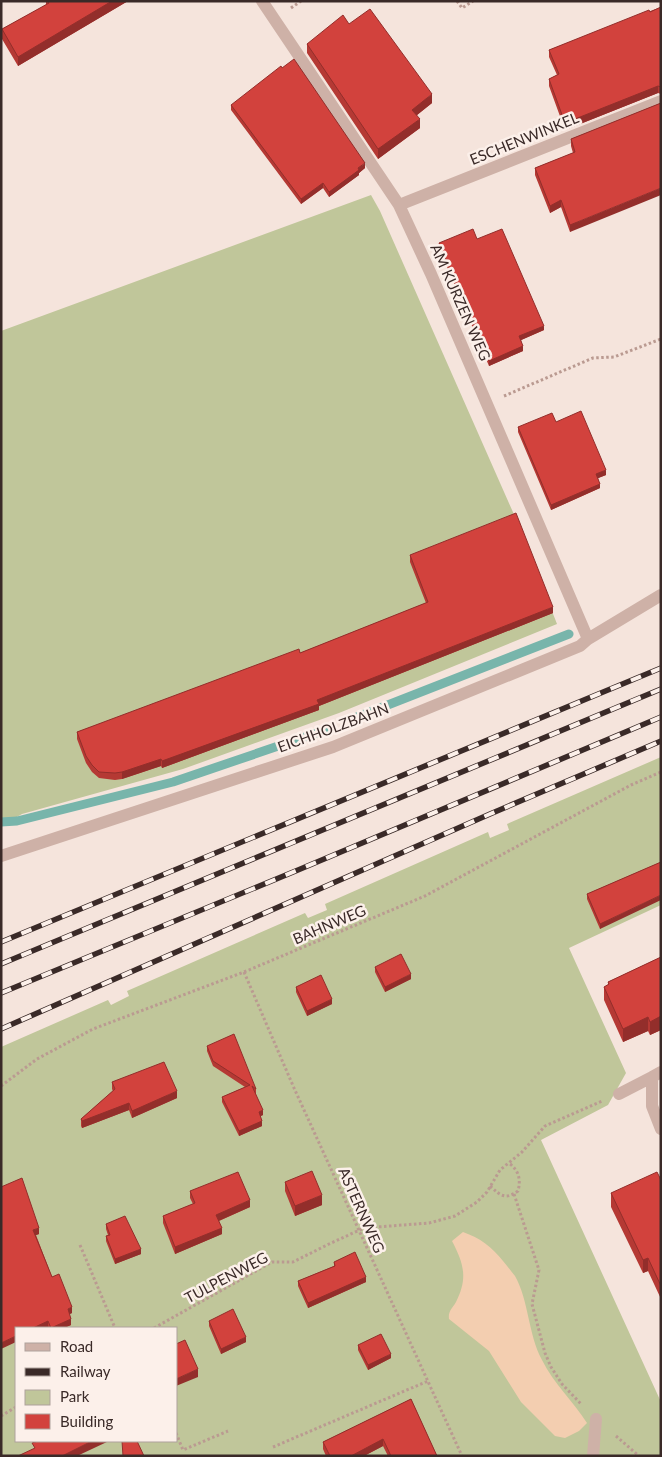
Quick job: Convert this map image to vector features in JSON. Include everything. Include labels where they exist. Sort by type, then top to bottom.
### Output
[{"type":"street","name":"AM KURZEN WEG","points":[[262,1],[399,205],[431,274],[588,639]]},
{"type":"street","name":"ESCHENWINKEL","points":[[399,205],[661,101]]},
{"type":"street","name":"EICHHOLZBAHN","points":[[1,856],[333,747],[580,646],[588,639],[661,595]]},
{"type":"street","points":[[619,1094],[657,1074]]},
{"type":"street","points":[[657,1074],[652,1106],[661,1129]]},
{"type":"street","points":[[593,1456],[596,1419]]},
{"type":"path","points":[[457,1],[462,8],[474,1]]},
{"type":"path","points":[[487,404],[593,358],[614,358],[661,339]]},
{"type":"path","name":"BAHNWEG","points":[[1,1086],[37,1059],[93,1029],[244,972],[425,896],[631,785],[661,772]]},
{"type":"path","name":"ASTERNWEG","points":[[244,972],[359,1231],[462,1456]]},
{"type":"path","points":[[510,1163],[517,1170],[520,1182],[518,1191],[510,1196],[502,1196],[490,1186],[500,1170],[522,1152],[545,1126],[619,1094]]},
{"type":"path","name":"TULPENWEG","points":[[156,1327],[272,1262],[293,1262],[364,1228],[429,1223],[450,1218],[477,1202],[490,1186]]},
{"type":"path","points":[[514,1194],[539,1270],[532,1304],[545,1353],[551,1367],[562,1384],[596,1419],[639,1456]]},
{"type":"path","points":[[80,1245],[116,1327]]},
{"type":"path","points":[[273,1448],[428,1381]]},
{"type":"path","points":[[1,1416],[15,1408]]},
{"type":"path","points":[[178,1438],[183,1450],[228,1431]]},
{"type":"green space","points":[[371,195],[380,211],[516,519],[557,624],[339,713],[183,769],[22,814],[1,826],[1,331]]},
{"type":"green space","points":[[661,757],[661,905],[569,948],[626,1073],[608,1105],[541,1140],[661,1402],[661,1456],[1,1456],[1,1047],[108,1000],[111,1005],[129,996],[127,991],[305,913],[308,918],[327,910],[325,904],[488,832],[490,838],[509,830],[507,824]]},
{"type":"sand","points":[[463,1232],[490,1247],[515,1276],[523,1296],[537,1350],[552,1377],[587,1423],[579,1431],[565,1438],[555,1436],[521,1402],[489,1351],[449,1319],[450,1312],[460,1293],[463,1278],[462,1264],[452,1241]]},
{"type":"building","points":[[48,1],[112,1],[18,57],[2,29],[49,3]]},
{"type":"building","points":[[661,7],[661,87],[658,86],[565,123],[549,79],[559,74],[549,50],[649,10],[650,12]]},
{"type":"building","points":[[370,9],[432,94],[412,110],[420,119],[378,149],[307,44],[343,15],[349,24]]},
{"type":"building","points":[[294,59],[365,163],[358,168],[359,170],[329,192],[323,183],[301,199],[231,105],[281,66],[282,68]]},
{"type":"building","points":[[661,103],[661,188],[570,225],[561,200],[550,206],[535,168],[575,152],[571,139]]},
{"type":"building","points":[[473,229],[477,239],[502,229],[544,326],[519,336],[523,346],[489,361],[439,243]]},
{"type":"building","points":[[581,411],[606,470],[596,474],[600,484],[551,505],[518,427],[552,413],[556,422]]},
{"type":"building","points":[[516,513],[553,607],[317,700],[319,704],[162,761],[161,759],[122,772],[99,772],[86,756],[77,732],[299,649],[300,653],[428,602],[410,555]]},
{"type":"building","points":[[661,862],[661,895],[600,924],[587,894]]},
{"type":"building","points":[[401,954],[411,974],[385,987],[375,967]]},
{"type":"building","points":[[661,957],[661,1016],[650,1022],[648,1017],[623,1029],[604,987],[609,984],[608,982]]},
{"type":"building","points":[[321,975],[332,999],[307,1011],[296,987]]},
{"type":"building","points":[[234,1034],[256,1089],[252,1086],[263,1110],[259,1112],[262,1121],[239,1131],[222,1097],[250,1085],[213,1061],[207,1046]]},
{"type":"building","points":[[164,1062],[177,1091],[132,1111],[129,1103],[82,1121],[81,1119],[115,1089],[112,1082]]},
{"type":"building","points":[[312,1171],[322,1195],[295,1206],[285,1182]]},
{"type":"building","points":[[238,1172],[250,1200],[216,1215],[222,1228],[175,1247],[163,1216],[195,1203],[190,1191]]},
{"type":"building","points":[[657,1172],[661,1180],[661,1286],[648,1258],[643,1260],[611,1193]]},
{"type":"building","points":[[22,1178],[39,1228],[33,1230],[52,1277],[59,1274],[72,1307],[68,1309],[71,1319],[53,1327],[51,1327],[48,1321],[35,1327],[15,1327],[15,1336],[1,1343],[1,1187]]},
{"type":"building","points":[[125,1216],[141,1249],[115,1259],[106,1236],[110,1235],[106,1224]]},
{"type":"building","points":[[355,1252],[366,1277],[308,1303],[298,1281],[335,1266],[334,1262]]},
{"type":"building","points":[[233,1309],[246,1337],[221,1349],[209,1321]]},
{"type":"building","points":[[381,1334],[391,1354],[368,1365],[358,1345]]},
{"type":"building","points":[[185,1340],[198,1369],[178,1378],[178,1343]]},
{"type":"building","points":[[411,1399],[437,1456],[391,1456],[383,1439],[351,1456],[330,1456],[323,1442]]},
{"type":"building","points":[[90,1442],[62,1456],[18,1456],[35,1448],[32,1443]]},
{"type":"building","points":[[122,1442],[137,1442],[144,1456],[123,1456]]},
{"type":"waterway","points":[[352,719],[569,634]]},
{"type":"waterway","points":[[1,822],[17,821],[173,782],[331,728]]},
{"type":"railway","points":[[1,942],[661,668]]},
{"type":"railway","points":[[1,964],[661,689]]},
{"type":"railway","points":[[1,993],[661,717]]},
{"type":"railway","points":[[1,1029],[661,741]]}]
